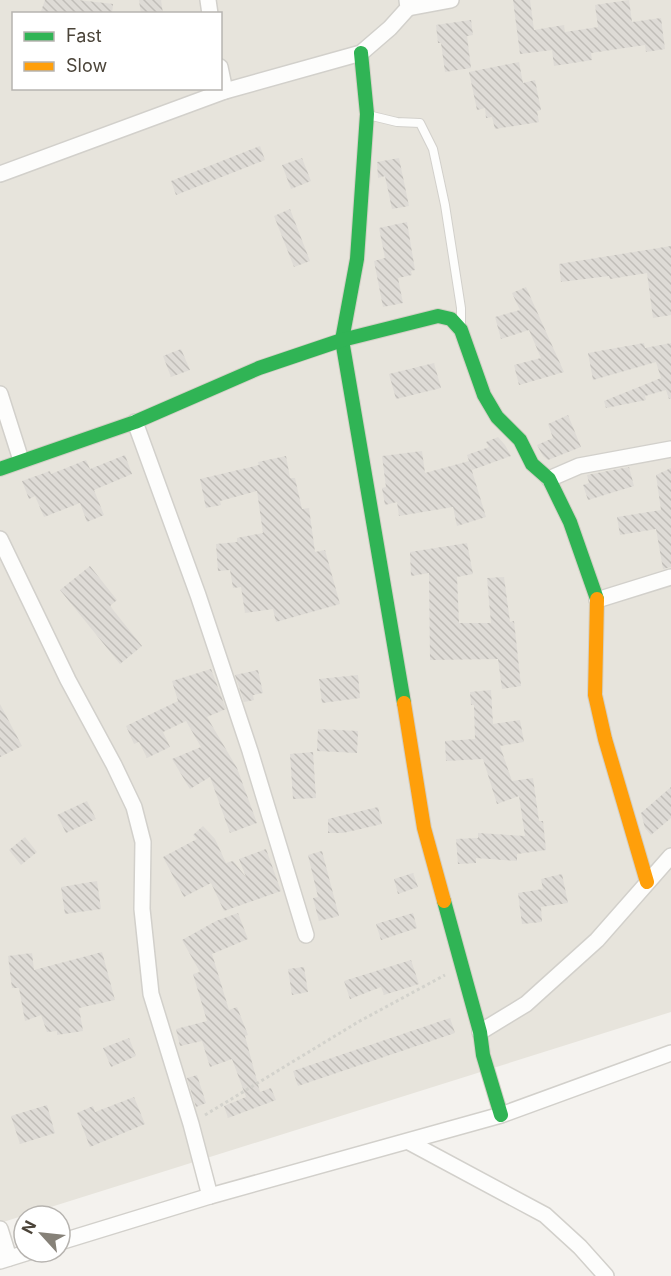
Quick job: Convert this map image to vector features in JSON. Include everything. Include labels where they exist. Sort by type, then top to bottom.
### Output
[{"type":"street","points":[[0,174],[225,90],[361,53],[390,28],[407,4],[451,0]]},
{"type":"street","points":[[361,53],[367,114],[357,259],[342,340],[364,460],[424,828],[480,1032],[483,1055],[501,1115]]},
{"type":"street","points":[[222,76],[225,90]]},
{"type":"street","points":[[0,469],[135,422],[259,368],[342,340],[438,316],[452,319],[461,330],[488,403],[497,417],[520,440],[532,464],[549,479],[570,522],[597,600],[595,695],[605,739],[647,882]]},
{"type":"street","points":[[0,394],[21,460]]},
{"type":"street","points":[[135,422],[198,595],[247,740],[306,935]]},
{"type":"street","points":[[549,479],[579,466],[671,449]]},
{"type":"street","points":[[0,539],[68,680],[134,807],[143,842],[142,909],[151,994],[191,1124],[210,1196]]},
{"type":"street","points":[[597,600],[671,577]]},
{"type":"street","points":[[480,1032],[526,1004],[597,940],[671,856]]},
{"type":"street","points":[[72,1238],[210,1196],[501,1115],[667,1058]]},
{"type":"street","points":[[410,1142],[545,1215],[580,1247],[606,1276]]},
{"type":"street","points":[[0,1229],[4,1260]]},
{"type":"lane","points":[[367,114],[397,122],[420,123],[433,148],[445,205],[459,296],[461,330]]},
{"type":"path","points":[[191,1124],[358,1022],[462,966]]},
{"type":"shaded area","points":[[0,0],[671,0],[671,1012],[60,1204],[12,1204],[12,1219],[0,1223]]},
{"type":"building","points":[[45,0],[78,0],[113,4],[112,12],[41,12]]},
{"type":"building","points":[[139,0],[161,0],[163,12],[141,12]]},
{"type":"building","points":[[513,0],[530,0],[534,30],[564,25],[565,32],[598,27],[595,5],[629,0],[632,22],[661,18],[665,49],[646,52],[645,45],[591,53],[592,60],[554,66],[552,50],[520,54]]},
{"type":"building","points":[[471,20],[473,35],[467,36],[471,68],[445,72],[436,25]]},
{"type":"building","points":[[519,62],[523,83],[535,80],[541,110],[537,111],[539,122],[495,129],[492,117],[486,118],[485,108],[477,110],[469,72]]},
{"type":"building","points":[[260,146],[265,160],[176,195],[171,181]]},
{"type":"building","points":[[302,158],[311,181],[291,189],[282,165]]},
{"type":"building","points":[[399,158],[409,206],[392,209],[385,176],[378,178],[377,162]]},
{"type":"building","points":[[290,209],[310,261],[294,267],[274,216]]},
{"type":"building","points":[[407,222],[415,270],[411,271],[412,275],[398,278],[403,303],[383,307],[374,261],[385,258],[379,228]]},
{"type":"building","points":[[671,246],[671,315],[653,318],[647,273],[610,279],[609,276],[561,282],[559,264]]},
{"type":"building","points":[[526,287],[564,372],[519,385],[514,365],[541,358],[529,330],[501,339],[495,317],[520,310],[512,293]]},
{"type":"building","points":[[644,343],[645,348],[671,343],[671,399],[666,390],[645,396],[646,400],[606,408],[604,401],[661,378],[656,362],[593,380],[588,353]]},
{"type":"building","points":[[181,349],[190,370],[171,377],[163,356]]},
{"type":"building","points":[[434,363],[441,388],[396,399],[389,374]]},
{"type":"building","points":[[568,415],[581,447],[548,460],[537,445],[553,438],[548,424]]},
{"type":"building","points":[[498,437],[511,456],[472,470],[467,455],[489,447],[486,442]]},
{"type":"building","points":[[422,451],[425,473],[469,461],[486,517],[457,526],[453,507],[399,516],[397,502],[385,505],[382,488],[386,487],[382,456]]},
{"type":"building","points":[[125,455],[132,474],[94,490],[104,515],[87,522],[80,503],[44,517],[35,496],[29,499],[22,481],[50,471],[51,474],[86,460],[90,469]]},
{"type":"building","points":[[286,456],[290,478],[295,478],[302,509],[309,508],[315,552],[325,550],[340,604],[276,622],[273,609],[245,613],[241,587],[233,588],[230,570],[218,571],[216,544],[237,542],[237,538],[263,533],[257,491],[220,501],[221,505],[206,508],[200,479]]},
{"type":"building","points":[[629,467],[634,486],[588,500],[583,485],[589,483],[587,475]]},
{"type":"building","points":[[671,468],[671,567],[663,569],[656,529],[620,535],[617,517],[661,510],[656,475]]},
{"type":"building","points":[[467,543],[473,574],[457,577],[459,623],[491,623],[487,578],[504,577],[510,622],[514,621],[521,686],[502,689],[498,659],[430,660],[429,573],[411,576],[410,552]]},
{"type":"building","points":[[90,566],[117,600],[110,606],[142,646],[120,664],[60,590]]},
{"type":"building","points":[[211,669],[226,709],[207,717],[237,768],[257,823],[230,833],[210,777],[190,789],[172,759],[201,747],[186,721],[163,732],[170,747],[147,758],[139,742],[134,744],[126,726],[178,701],[172,681]]},
{"type":"building","points":[[258,670],[263,693],[253,695],[254,700],[244,702],[235,675]]},
{"type":"building","points":[[358,675],[360,698],[322,703],[319,679]]},
{"type":"building","points":[[491,690],[493,724],[520,720],[524,742],[500,746],[512,781],[533,778],[539,821],[543,821],[546,850],[517,854],[517,861],[476,858],[476,863],[458,864],[456,839],[478,838],[478,833],[525,836],[519,796],[497,804],[483,759],[446,761],[445,741],[475,739],[474,705],[471,705],[470,692]]},
{"type":"building","points":[[0,704],[22,746],[0,757]]},
{"type":"building","points":[[318,729],[358,731],[357,753],[317,751]]},
{"type":"building","points":[[313,752],[316,798],[293,799],[290,754]]},
{"type":"building","points":[[671,787],[671,818],[651,835],[645,828],[641,813]]},
{"type":"building","points":[[87,801],[96,819],[66,833],[57,815]]},
{"type":"building","points":[[378,807],[382,824],[343,833],[328,833],[328,819]]},
{"type":"building","points":[[203,826],[215,839],[226,863],[233,861],[246,877],[239,859],[266,849],[281,891],[224,911],[211,883],[184,897],[163,857],[197,839],[193,835]]},
{"type":"building","points":[[25,837],[37,852],[21,865],[9,850]]},
{"type":"building","points":[[322,851],[339,916],[319,921],[313,898],[318,897],[308,855]]},
{"type":"building","points":[[413,873],[418,887],[398,894],[394,879]]},
{"type":"building","points":[[562,874],[568,903],[541,907],[542,922],[522,924],[518,893],[543,889],[541,879]]},
{"type":"building","points":[[97,881],[101,909],[65,914],[61,887]]},
{"type":"building","points":[[238,913],[248,939],[212,954],[229,1010],[237,1007],[248,1035],[245,1036],[260,1092],[271,1088],[276,1100],[228,1118],[224,1106],[246,1097],[232,1059],[210,1067],[202,1041],[180,1046],[176,1029],[207,1021],[193,974],[200,972],[182,940],[216,921]]},
{"type":"building","points":[[413,913],[417,928],[381,940],[376,924]]},
{"type":"building","points":[[102,952],[115,1000],[79,1008],[83,1031],[57,1035],[57,1031],[47,1032],[41,1015],[25,1021],[19,988],[12,988],[8,956],[32,953],[34,970]]},
{"type":"building","points":[[411,960],[419,984],[384,995],[381,987],[350,999],[344,981]]},
{"type":"building","points":[[304,967],[308,992],[292,995],[288,969]]},
{"type":"building","points":[[450,1018],[455,1033],[298,1086],[293,1071]]},
{"type":"building","points":[[129,1038],[136,1056],[111,1067],[103,1048]]},
{"type":"building","points":[[197,1075],[206,1103],[196,1107],[187,1078]]},
{"type":"building","points":[[134,1097],[145,1124],[90,1147],[77,1113],[93,1106],[95,1112]]},
{"type":"building","points":[[47,1105],[55,1133],[20,1144],[11,1116]]},
{"type":"traffic: fast","points":[[361,53],[367,114],[357,259],[342,340],[404,703]]},
{"type":"traffic: fast","points":[[0,469],[135,422],[259,368],[342,340],[438,316],[451,319],[461,330],[484,395],[497,417],[520,440],[532,464],[549,479],[570,522],[597,599]]},
{"type":"traffic: fast","points":[[444,901],[480,1032],[483,1055],[501,1115]]},
{"type":"traffic: slow","points":[[597,599],[595,695],[605,739],[647,882]]},
{"type":"traffic: slow","points":[[404,703],[424,828],[444,901]]}]
